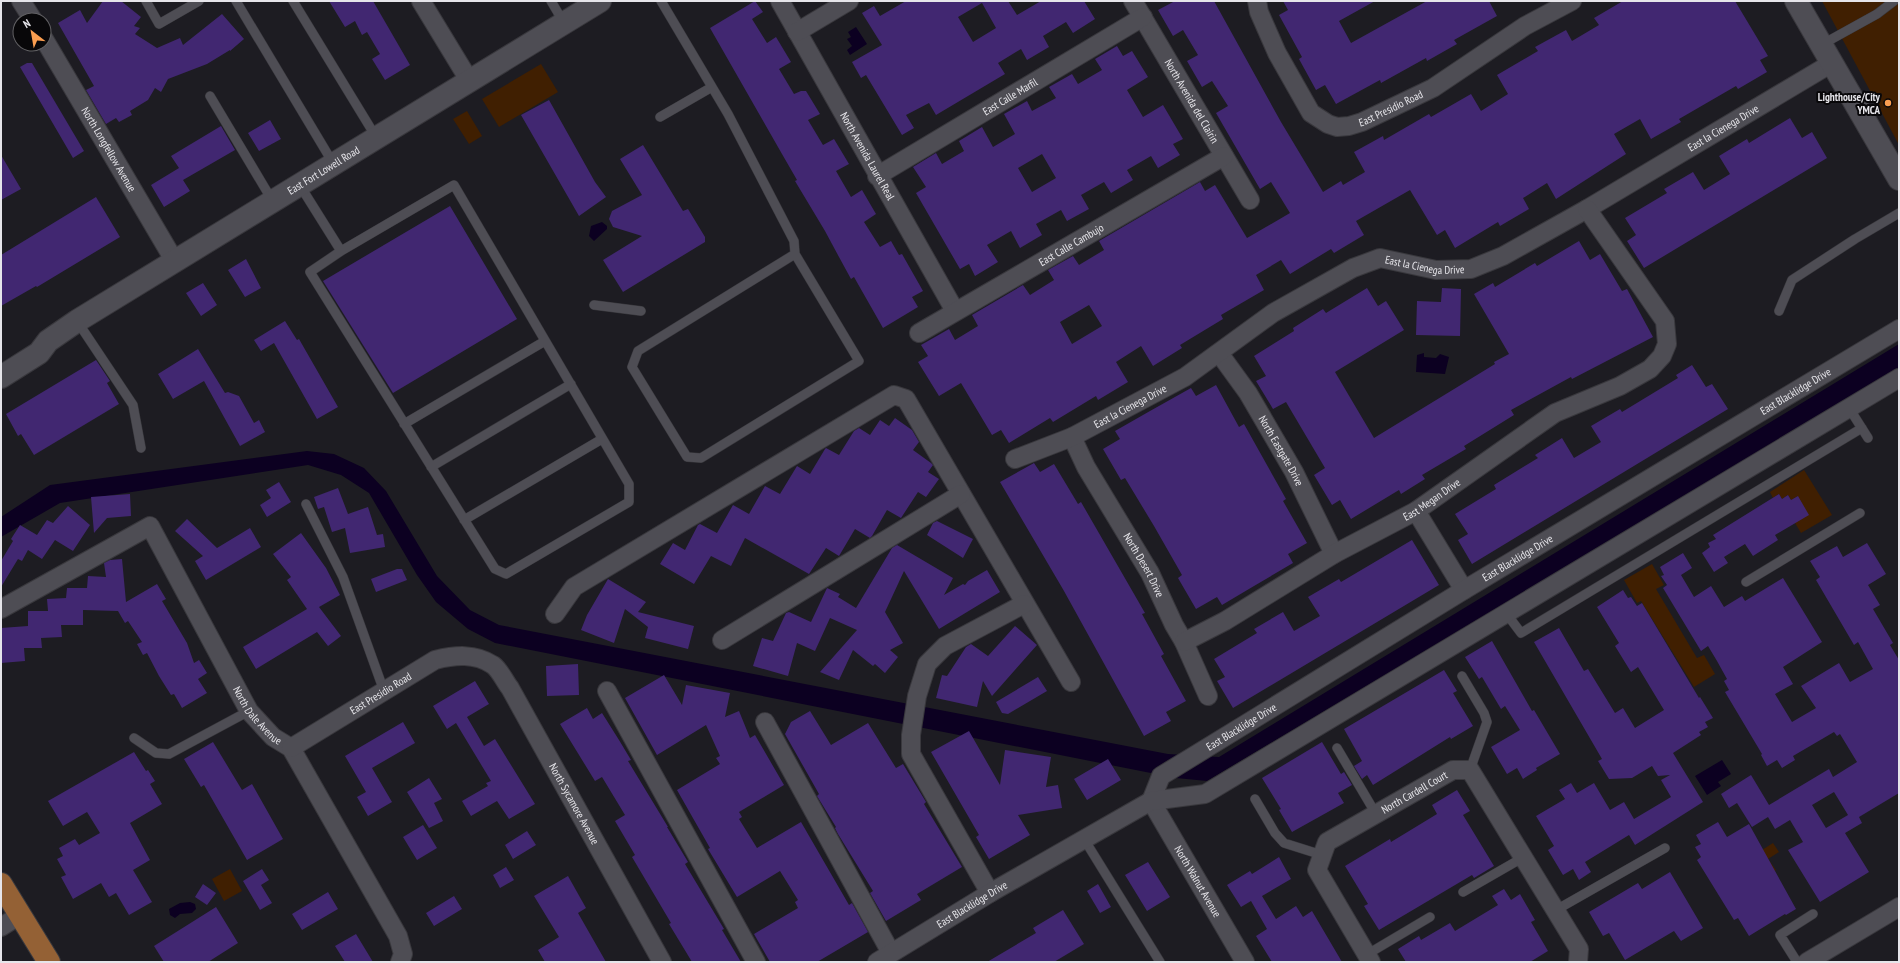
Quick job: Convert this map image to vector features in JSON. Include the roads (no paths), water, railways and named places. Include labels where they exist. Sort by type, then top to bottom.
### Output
[{"type":"main road","name":"East Fort Lowell Road","points":[[1,377],[39,353],[48,341],[77,320],[600,1]]},
{"type":"main road","points":[[1796,1],[1899,179]]},
{"type":"main road","name":"East Fort Lowell Road","points":[[1,360],[28,344],[48,341]]},
{"type":"main road","points":[[1,884],[49,962]]},
{"type":"street","points":[[22,1],[28,12]]},
{"type":"street","points":[[421,1],[469,80]]},
{"type":"street","name":"North Avenida Laurel Real","points":[[780,1],[877,176],[955,311]]},
{"type":"street","points":[[797,32],[849,1]]},
{"type":"street","name":"North Avenida del Clairin","points":[[1133,1],[1250,200]]},
{"type":"street","name":"East Presidio Road","points":[[1257,1],[1277,53],[1311,113],[1328,124],[1337,127],[1349,126],[1362,122],[1433,88],[1525,26],[1572,1]]},
{"type":"street","name":"East Calle Marfil","points":[[877,176],[1143,17]]},
{"type":"street","name":"North Longfellow Avenue","points":[[52,52],[174,260]]},
{"type":"street","name":"East la Cienega Drive","points":[[1015,459],[1072,438],[1185,377],[1273,313],[1353,268],[1380,258],[1436,270],[1471,269],[1529,243],[1588,209],[1827,54]]},
{"type":"street","name":"East Calle Cambujo","points":[[919,333],[1224,156]]},
{"type":"street","name":"East Megan Drive","points":[[1184,642],[1225,621],[1334,554],[1416,511],[1556,413],[1620,386],[1650,369],[1662,356],[1667,344],[1665,321],[1588,209]]},
{"type":"street","name":"East Blacklidge Drive","points":[[1151,800],[1161,776],[1210,745],[1464,590],[1899,329]]},
{"type":"street","name":"North Eastgate Drive","points":[[1219,353],[1248,393],[1294,472],[1334,554]]},
{"type":"street","name":"East Blacklidge Drive","points":[[884,958],[990,893],[1151,800],[1204,794],[1899,378]]},
{"type":"street","points":[[554,614],[574,587],[894,395],[906,398],[1024,604],[1071,682]]},
{"type":"street","name":"North Desert Drive","points":[[1072,438],[1086,467],[1150,573],[1174,625],[1184,642],[1208,696]]},
{"type":"street","points":[[722,640],[961,494]]},
{"type":"street","points":[[1416,511],[1464,590]]},
{"type":"street","name":"North Dale Avenue","points":[[1,609],[150,526],[249,711],[273,737],[291,748],[398,936],[402,954],[400,962]]},
{"type":"street","points":[[990,893],[911,754],[911,735],[917,696],[927,664],[945,646],[1024,604]]},
{"type":"street","name":"East Presidio Road","points":[[291,748],[435,660],[455,655],[475,657]]},
{"type":"street","name":"North Sycamore Avenue","points":[[475,657],[494,666],[510,688],[662,962]]},
{"type":"street","points":[[607,691],[756,962]]},
{"type":"street","points":[[765,722],[884,958]]},
{"type":"street","name":"North Cardell Court","points":[[1368,958],[1317,870],[1327,842],[1453,770],[1470,770]]},
{"type":"street","points":[[1470,770],[1580,949],[1578,962]]},
{"type":"street","name":"North Walnut Avenue","points":[[1151,800],[1245,962]]},
{"type":"street","points":[[1807,962],[1831,956],[1899,907]]},
{"type":"street","points":[[1,926],[20,915]]},
{"type":"lane","points":[[146,1],[159,24],[194,2]]},
{"type":"lane","points":[[236,1],[333,163]]},
{"type":"lane","points":[[293,1],[376,137]]},
{"type":"lane","points":[[551,1],[564,23]]},
{"type":"lane","points":[[661,1],[728,114],[794,241],[795,254],[859,361],[701,458],[687,457],[632,367],[638,351],[795,254]]},
{"type":"lane","points":[[1827,54],[1894,1]]},
{"type":"lane","points":[[660,117],[712,87]]},
{"type":"lane","points":[[210,96],[272,200]]},
{"type":"lane","points":[[299,184],[341,251]]},
{"type":"lane","points":[[454,185],[545,341],[629,484],[629,502],[506,574],[495,569],[310,272],[341,251],[454,185]]},
{"type":"lane","points":[[1779,311],[1792,280],[1855,239],[1899,213]]},
{"type":"lane","points":[[594,305],[641,311]]},
{"type":"lane","points":[[77,320],[133,405],[141,448]]},
{"type":"lane","points":[[404,424],[545,341]]},
{"type":"lane","points":[[431,467],[571,384]]},
{"type":"lane","points":[[1849,408],[1868,438]]},
{"type":"lane","points":[[1506,613],[1521,633],[1862,428]]},
{"type":"lane","points":[[464,520],[602,439]]},
{"type":"lane","points":[[306,504],[343,577],[384,691]]},
{"type":"lane","points":[[1746,582],[1860,513]]},
{"type":"lane","points":[[1462,676],[1487,722],[1470,770]]},
{"type":"lane","points":[[134,738],[156,753],[169,754],[249,711]]},
{"type":"lane","points":[[1337,748],[1376,814]]},
{"type":"lane","points":[[1255,799],[1275,833],[1284,843],[1322,855]]},
{"type":"lane","points":[[1084,839],[1160,962]]},
{"type":"lane","points":[[1556,910],[1665,848]]},
{"type":"lane","points":[[1463,892],[1524,857]]},
{"type":"lane","points":[[1797,962],[1780,935],[1813,914]]},
{"type":"lane","points":[[1368,958],[1430,917]]},
{"type":"place","name":"Lighthouse/City YMCA","points":[[1888,103]]}]
